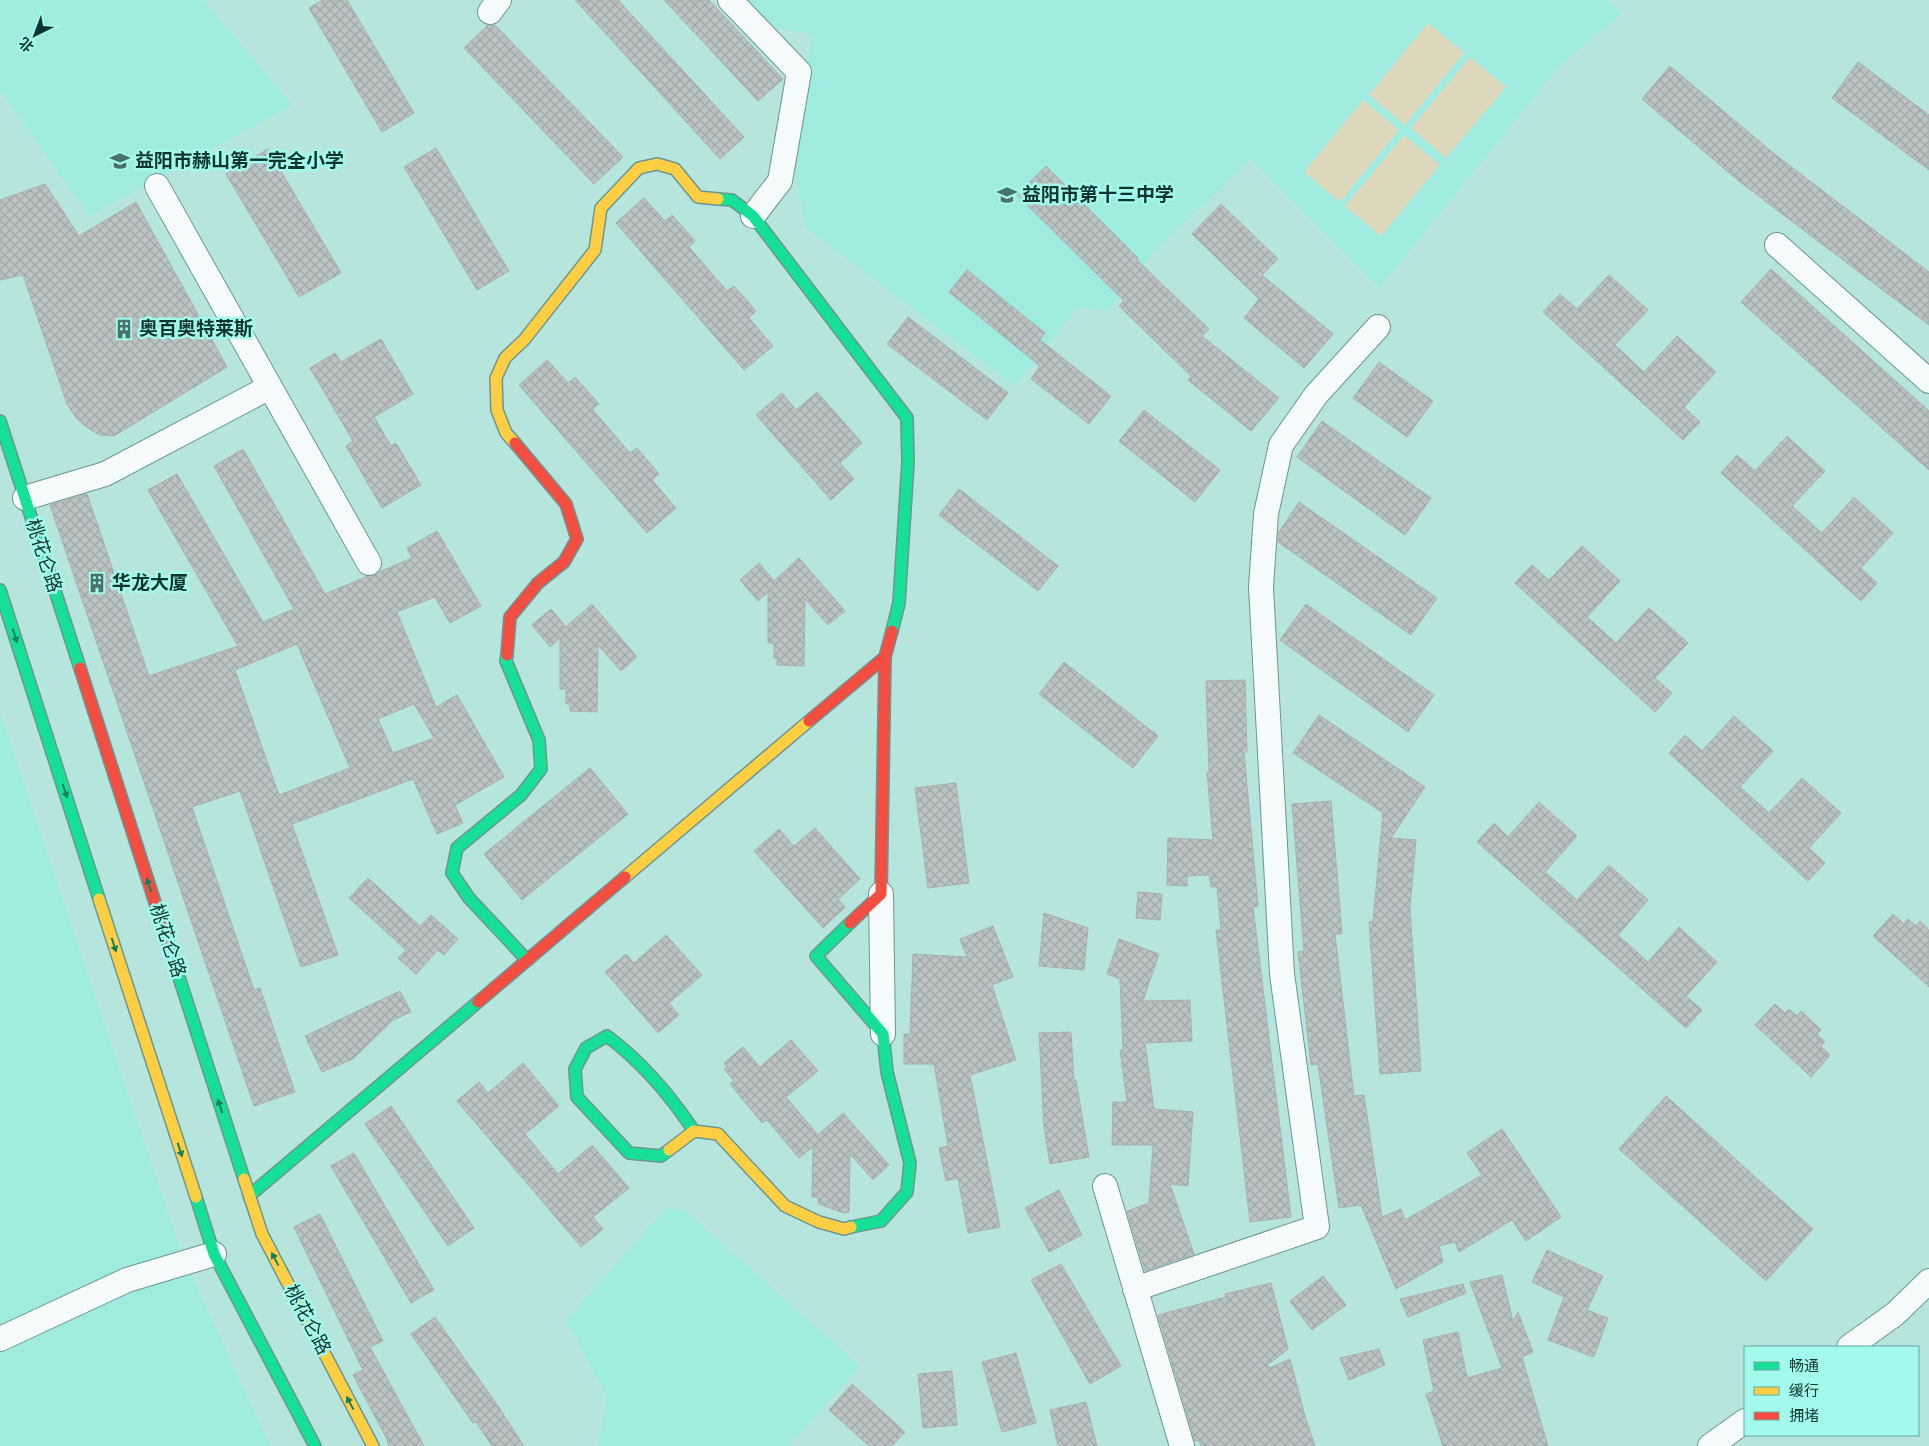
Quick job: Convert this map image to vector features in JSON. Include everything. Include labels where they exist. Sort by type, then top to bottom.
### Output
[{"type":"street","points":[[730,0],[799,72],[780,180],[753,216]]},
{"type":"street","points":[[527,960],[469,898],[452,873],[457,848],[521,795],[541,769],[539,740],[506,660],[510,617],[538,583],[564,562],[577,539],[566,504],[506,433],[497,410],[496,378],[505,358],[524,340],[594,250],[601,208],[639,168],[657,164],[675,169],[698,197],[732,200],[753,216],[907,418],[908,462],[899,603],[885,657],[881,894],[883,1034],[886,1072],[910,1163],[907,1192],[881,1221],[844,1229],[818,1222],[785,1206],[718,1134],[694,1131],[661,1156],[629,1153],[577,1097],[575,1069],[586,1048],[607,1036],[626,1049],[682,1112],[694,1131]]},
{"type":"street","points":[[157,186],[369,562]]},
{"type":"street","points":[[1777,245],[1929,381]]},
{"type":"street","points":[[1135,1289],[1317,1227],[1282,974],[1261,587],[1266,514],[1281,445],[1316,394],[1378,327]]},
{"type":"street","points":[[25,498],[105,474],[270,386]]},
{"type":"street","name":"桃花仑路","points":[[0,421],[262,1234],[373,1446]]},
{"type":"street","points":[[0,590],[214,1254],[315,1446]]},
{"type":"street","points":[[249,1196],[885,657]]},
{"type":"street","points":[[881,894],[816,956],[883,1034]]},
{"type":"street","points":[[1105,1186],[1182,1446]]},
{"type":"street","points":[[0,1339],[127,1280],[214,1254]]},
{"type":"street","points":[[1849,1346],[1895,1314],[1929,1280]]},
{"type":"street","points":[[1710,1446],[1744,1422]]},
{"type":"shaded area","name":"益阳市赫山第一完全小学","points":[[0,0],[203,0],[292,105],[89,216],[0,90]]},
{"type":"shaded area","name":"益阳市第十三中学","points":[[737,0],[1608,0],[1621,14],[1560,65],[1379,288],[1250,159],[1154,253],[1108,311],[1078,307],[1015,386],[806,228],[793,162],[812,35],[764,24]]},
{"type":"shaded area","points":[[1428,23],[1464,53],[1405,125],[1369,95]]},
{"type":"shaded area","points":[[1470,57],[1506,87],[1446,158],[1411,128]]},
{"type":"shaded area","points":[[1363,100],[1399,130],[1340,202],[1304,172]]},
{"type":"shaded area","points":[[1404,135],[1440,165],[1381,236],[1345,206]]},
{"type":"shaded area","points":[[0,713],[182,1255],[270,1446],[0,1446]]},
{"type":"shaded area","points":[[666,1208],[684,1210],[860,1366],[788,1446],[598,1446],[607,1397],[566,1320]]},
{"type":"building","points":[[323,0],[347,0],[414,113],[382,132],[309,8]]},
{"type":"building","points":[[575,0],[618,0],[744,137],[720,159]]},
{"type":"building","points":[[664,0],[709,0],[783,79],[758,101]]},
{"type":"building","points":[[488,25],[495,25],[623,157],[594,184],[464,48]]},
{"type":"building","points":[[1858,62],[1929,115],[1929,170],[1832,98]]},
{"type":"building","points":[[1670,66],[1772,152],[1929,272],[1929,325],[1740,182],[1642,99]]},
{"type":"building","points":[[436,148],[509,271],[477,290],[404,167]]},
{"type":"building","points":[[268,149],[341,273],[299,297],[226,174]]},
{"type":"building","points":[[1046,166],[1138,258],[1137,260],[1209,329],[1202,336],[1279,398],[1251,431],[1188,380],[1191,376],[1119,306],[1124,301],[1017,195]]},
{"type":"building","name":"奥百奥特莱斯","points":[[45,184],[79,236],[136,202],[227,367],[114,436],[100,435],[89,429],[77,419],[67,404],[23,275],[0,280],[0,200]]},
{"type":"building","points":[[644,198],[665,221],[672,215],[695,241],[689,247],[727,291],[734,286],[756,311],[749,318],[773,346],[744,370],[616,223]]},
{"type":"building","points":[[1221,204],[1278,259],[1262,275],[1333,334],[1304,368],[1244,318],[1259,299],[1192,234]]},
{"type":"building","points":[[1771,269],[1929,411],[1929,470],[1741,302]]},
{"type":"building","points":[[967,270],[1045,333],[1040,340],[1111,396],[1089,424],[1031,379],[1040,366],[949,292]]},
{"type":"building","points":[[1609,275],[1648,310],[1615,345],[1644,372],[1677,336],[1716,372],[1684,407],[1700,422],[1683,440],[1543,312],[1560,294],[1577,309]]},
{"type":"building","points":[[908,317],[1008,393],[987,420],[887,344]]},
{"type":"building","points":[[381,339],[413,394],[374,417],[391,446],[396,443],[421,485],[382,508],[346,446],[353,441],[310,368],[335,353],[341,362]]},
{"type":"building","points":[[547,360],[568,383],[575,377],[599,404],[592,409],[630,453],[637,448],[659,474],[652,480],[676,508],[647,533],[519,385]]},
{"type":"building","points":[[1379,362],[1433,401],[1407,437],[1353,398]]},
{"type":"building","points":[[817,392],[862,443],[840,463],[854,479],[831,500],[756,415],[782,393],[796,410]]},
{"type":"building","points":[[1144,410],[1220,470],[1195,502],[1119,441]]},
{"type":"building","points":[[1322,421],[1431,498],[1405,535],[1297,457]]},
{"type":"building","points":[[1787,436],[1825,471],[1792,506],[1822,533],[1854,497],[1893,533],[1861,568],[1877,583],[1861,601],[1721,473],[1737,455],[1755,471]]},
{"type":"building","points":[[243,449],[325,594],[368,576],[375,575],[412,558],[407,548],[437,531],[481,606],[450,623],[435,597],[397,612],[436,707],[457,695],[504,777],[455,805],[463,823],[437,834],[413,779],[292,824],[338,955],[301,967],[240,791],[192,807],[254,990],[260,988],[295,1092],[254,1106],[50,505],[87,494],[149,676],[238,646],[148,490],[177,474],[263,622],[294,609],[214,466]],"holes":[[[297,644],[350,768],[279,795],[235,670]],[[414,704],[434,738],[393,753],[378,719]]]},
{"type":"building","points":[[959,489],[1058,566],[1038,591],[939,515]]},
{"type":"building","points":[[1299,502],[1437,598],[1411,635],[1278,542],[1279,532]]},
{"type":"building","points":[[1582,546],[1620,581],[1587,617],[1616,643],[1649,608],[1688,643],[1655,678],[1672,693],[1655,712],[1515,583],[1532,565],[1549,580]]},
{"type":"building","points":[[799,558],[845,611],[828,625],[805,599],[804,666],[777,665],[777,658],[774,658],[774,643],[768,643],[768,592],[758,601],[740,580],[759,563],[774,581]]},
{"type":"building","points":[[592,604],[637,657],[621,671],[598,645],[597,712],[570,711],[570,704],[566,704],[566,689],[560,689],[560,638],[550,647],[532,625],[551,609],[566,627]]},
{"type":"building","points":[[1306,604],[1434,695],[1408,732],[1280,640]]},
{"type":"building","points":[[1064,662],[1158,736],[1133,768],[1039,694]]},
{"type":"building","points":[[1245,680],[1247,752],[1244,752],[1258,906],[1253,907],[1291,1217],[1250,1222],[1216,930],[1221,930],[1217,887],[1211,887],[1209,875],[1187,876],[1187,886],[1167,885],[1168,838],[1213,840],[1207,772],[1209,772],[1206,681]]},
{"type":"building","points":[[1319,715],[1425,787],[1391,838],[1416,840],[1410,908],[1421,1071],[1380,1074],[1369,922],[1373,921],[1383,813],[1293,753]]},
{"type":"building","points":[[1734,716],[1773,751],[1740,787],[1769,813],[1802,778],[1841,813],[1809,848],[1825,863],[1808,881],[1669,753],[1685,735],[1702,751]]},
{"type":"building","points":[[590,768],[628,814],[522,900],[484,854]]},
{"type":"building","points":[[956,783],[969,883],[928,888],[915,788]]},
{"type":"building","points":[[1331,801],[1342,934],[1335,934],[1354,1096],[1364,1095],[1382,1217],[1401,1209],[1405,1220],[1482,1175],[1467,1153],[1502,1129],[1561,1217],[1526,1241],[1512,1220],[1459,1252],[1455,1242],[1439,1246],[1443,1262],[1396,1289],[1361,1205],[1339,1208],[1318,1064],[1311,1065],[1298,952],[1304,951],[1292,804]]},
{"type":"building","points":[[1539,802],[1577,836],[1545,872],[1577,900],[1609,865],[1648,900],[1618,935],[1648,962],[1679,927],[1717,962],[1686,996],[1702,1010],[1686,1028],[1477,842],[1494,823],[1508,837]]},
{"type":"building","points":[[815,828],[860,879],[838,899],[845,907],[823,928],[754,851],[779,829],[794,846]]},
{"type":"building","points":[[368,878],[420,926],[431,915],[458,939],[444,955],[438,950],[416,974],[398,958],[406,950],[349,898]]},
{"type":"building","points":[[1138,892],[1162,894],[1160,920],[1136,918]]},
{"type":"building","points":[[1044,913],[1088,928],[1084,970],[1039,966]]},
{"type":"building","points":[[1893,914],[1904,924],[1908,919],[1916,926],[1920,921],[1929,930],[1929,987],[1873,936]]},
{"type":"building","points":[[993,926],[1013,977],[992,985],[1016,1060],[970,1075],[1000,1227],[968,1233],[958,1178],[946,1181],[939,1148],[948,1146],[934,1064],[904,1064],[904,1034],[910,1034],[913,954],[967,957],[960,939]]},
{"type":"building","points":[[666,935],[702,975],[669,1003],[679,1015],[658,1033],[605,972],[626,954],[634,963]]},
{"type":"building","points":[[1119,939],[1159,954],[1143,1001],[1190,1000],[1192,1041],[1145,1043],[1154,1109],[1193,1112],[1188,1186],[1170,1184],[1194,1254],[1145,1271],[1127,1211],[1149,1203],[1153,1145],[1112,1145],[1113,1102],[1127,1102],[1120,1050],[1123,1050],[1120,979],[1107,974]]},
{"type":"building","points":[[400,991],[411,1012],[393,1020],[353,1059],[322,1072],[305,1036]]},
{"type":"building","points":[[1775,1004],[1785,1013],[1789,1009],[1797,1016],[1801,1011],[1821,1030],[1817,1034],[1825,1042],[1821,1046],[1830,1055],[1811,1077],[1755,1025]]},
{"type":"building","points":[[1071,1032],[1074,1081],[1076,1080],[1089,1157],[1050,1164],[1044,1127],[1039,1033]]},
{"type":"building","points":[[791,1040],[818,1071],[786,1097],[818,1135],[843,1113],[889,1165],[873,1180],[850,1154],[849,1212],[844,1213],[818,1204],[818,1197],[812,1197],[813,1147],[799,1158],[767,1120],[762,1123],[730,1084],[734,1081],[724,1069],[727,1067],[724,1063],[743,1047],[760,1067]]},
{"type":"building","points":[[523,1063],[559,1106],[525,1134],[558,1174],[592,1145],[629,1188],[593,1217],[603,1229],[581,1247],[457,1101],[479,1082],[488,1093]]},
{"type":"building","points":[[1666,1096],[1813,1229],[1766,1281],[1619,1149]]},
{"type":"building","points":[[391,1106],[474,1228],[448,1246],[365,1124]]},
{"type":"building","points":[[354,1153],[434,1290],[411,1303],[331,1166]]},
{"type":"building","points":[[1059,1190],[1082,1235],[1049,1252],[1025,1208]]},
{"type":"building","points":[[320,1214],[383,1341],[370,1347],[424,1446],[389,1446],[353,1375],[363,1370],[294,1227]]},
{"type":"building","points":[[1547,1250],[1603,1276],[1587,1310],[1608,1318],[1594,1357],[1548,1340],[1564,1297],[1532,1282]]},
{"type":"building","points":[[1061,1264],[1121,1366],[1090,1384],[1031,1280]]},
{"type":"building","points":[[1502,1275],[1513,1321],[1518,1312],[1533,1352],[1522,1357],[1548,1446],[1443,1446],[1426,1394],[1434,1391],[1423,1340],[1458,1332],[1467,1378],[1502,1368],[1470,1282]]},
{"type":"building","points":[[1323,1276],[1346,1305],[1312,1330],[1290,1301]]},
{"type":"building","points":[[1271,1283],[1288,1349],[1267,1365],[1269,1368],[1290,1359],[1315,1446],[1201,1446],[1199,1440],[1195,1441],[1158,1315],[1226,1297],[1225,1294]]},
{"type":"building","points":[[1463,1284],[1466,1293],[1408,1317],[1400,1299]]},
{"type":"building","points":[[435,1317],[524,1446],[492,1446],[476,1422],[473,1423],[411,1334]]},
{"type":"building","points":[[1379,1349],[1385,1365],[1349,1380],[1340,1358]]},
{"type":"building","points":[[1016,1353],[1036,1423],[1002,1432],[982,1362]]},
{"type":"building","points":[[952,1371],[957,1425],[923,1428],[918,1374]]},
{"type":"building","points":[[852,1384],[905,1432],[892,1446],[869,1446],[829,1410]]},
{"type":"building","points":[[1086,1402],[1097,1446],[1058,1446],[1050,1410]]},
{"type":"traffic: fast","points":[[718,199],[732,200],[753,216],[907,418],[908,462],[899,603],[892,631]]},
{"type":"traffic: fast","points":[[0,421],[80,668]]},
{"type":"traffic: fast","points":[[0,590],[99,899]]},
{"type":"traffic: fast","points":[[507,655],[506,661],[539,740],[541,769],[521,795],[457,848],[452,873],[469,898],[527,960]]},
{"type":"traffic: fast","points":[[850,923],[816,956],[883,1034],[887,1072],[910,1163],[907,1192],[881,1221],[851,1227]]},
{"type":"traffic: fast","points":[[167,940],[244,1179]]},
{"type":"traffic: fast","points":[[249,1196],[478,1002]]},
{"type":"traffic: fast","points":[[669,1150],[661,1156],[629,1153],[577,1097],[575,1069],[586,1048],[607,1036],[655,1080],[694,1131]]},
{"type":"traffic: fast","points":[[196,1197],[214,1254],[315,1446]]},
{"type":"traffic: slow","points":[[515,443],[506,433],[497,410],[496,378],[505,358],[524,340],[595,250],[601,208],[639,168],[657,164],[675,169],[698,197],[718,199]]},
{"type":"traffic: slow","points":[[625,877],[809,721]]},
{"type":"traffic: slow","points":[[99,899],[196,1197]]},
{"type":"traffic: slow","points":[[669,1150],[694,1131],[718,1134],[785,1206],[819,1222],[844,1229],[851,1227]]},
{"type":"traffic: slow","points":[[244,1179],[262,1234],[373,1446]]},
{"type":"traffic: jam","points":[[507,655],[510,617],[538,583],[564,562],[577,539],[566,504],[515,443]]},
{"type":"traffic: jam","points":[[850,923],[881,894],[885,657],[892,631]]},
{"type":"traffic: jam","points":[[809,721],[885,657]]},
{"type":"traffic: jam","points":[[80,668],[167,940]]},
{"type":"traffic: jam","points":[[478,1002],[625,877]]},
{"type":"place","name":"益阳市赫山第一完全小学","points":[[120,161]]},
{"type":"place","name":"益阳市第十三中学","points":[[1007,195]]},
{"type":"place","name":"奥百奥特莱斯","points":[[124,329]]},
{"type":"place","name":"华龙大厦","points":[[97,583]]}]
